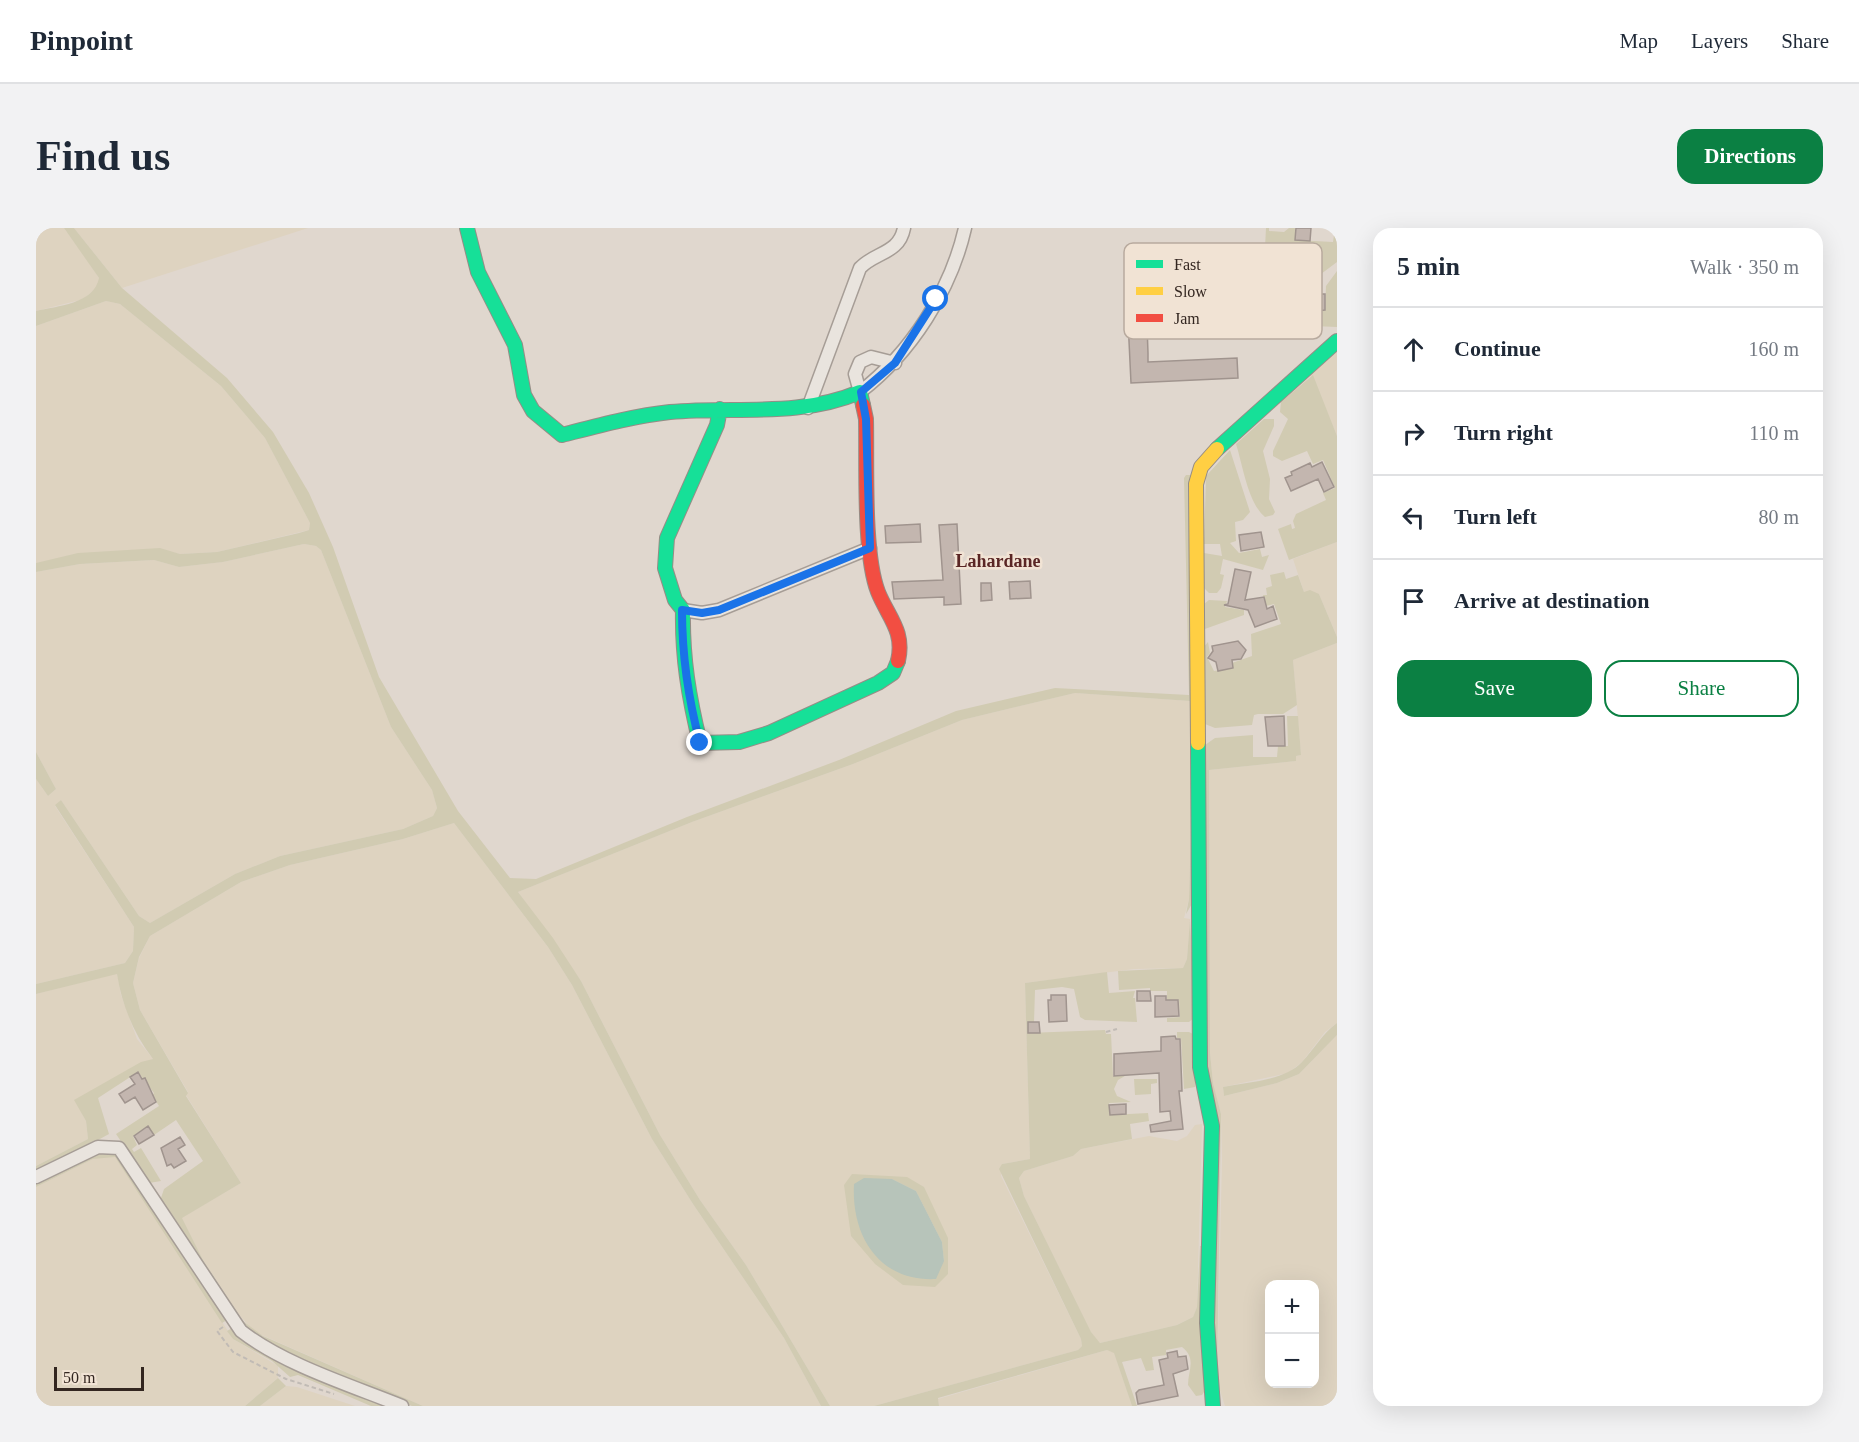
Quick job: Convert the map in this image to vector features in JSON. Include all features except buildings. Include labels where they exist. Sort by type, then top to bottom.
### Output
[{"type":"street","points":[[467,228],[478,272],[515,345],[524,395],[533,411],[562,435],[668,412],[808,408],[843,401],[861,392],[895,363],[913,338],[948,279],[965,228]]},
{"type":"street","points":[[808,408],[860,268],[866,262],[897,245],[904,228]]},
{"type":"street","points":[[1213,1406],[1207,1323],[1212,1126],[1200,1066],[1196,484],[1201,466],[1211,454],[1337,341]]},
{"type":"street","points":[[720,409],[709,443],[667,538],[665,568],[675,600],[682,610],[682,648],[686,685],[700,743],[739,742],[769,733],[878,683],[892,673],[899,658],[898,636],[894,619],[878,592],[870,548],[866,419],[855,374],[860,362],[871,357],[895,363]]},
{"type":"street","points":[[682,610],[702,613],[719,610],[870,548]]},
{"type":"street","points":[[36,1177],[98,1147],[119,1148],[242,1331],[255,1341],[320,1372],[402,1406]]},
{"type":"path","points":[[1106,1032],[1117,1029]]},
{"type":"path","points":[[227,1324],[217,1331],[233,1352],[286,1380],[342,1396]]},
{"type":"shaded area","points":[[36,228],[64,228],[87,260],[99,278],[98,286],[84,299],[36,311]]},
{"type":"shaded area","points":[[64,228],[74,228],[122,288],[227,378],[273,432],[309,493],[333,547],[379,677],[458,811],[510,878],[536,879],[687,817],[839,760],[956,711],[1055,688],[1189,695],[1184,478],[1186,475],[1191,475],[1193,902],[1186,914],[1189,899],[1192,797],[1190,701],[1075,693],[962,720],[853,764],[692,822],[518,892],[553,938],[581,981],[660,1135],[700,1200],[746,1265],[830,1406],[821,1406],[784,1338],[652,1139],[572,985],[548,947],[454,823],[403,839],[290,865],[241,882],[150,936],[139,957],[133,983],[140,1010],[188,1093],[186,1096],[241,1183],[182,1218],[203,1260],[239,1315],[236,1319],[160,1201],[164,1189],[203,1161],[176,1120],[154,1135],[148,1126],[133,1136],[137,1145],[132,1149],[134,1152],[141,1148],[161,1181],[149,1183],[116,1134],[159,1106],[152,1095],[154,1093],[138,1072],[98,1098],[109,1134],[36,1174],[36,1166],[88,1139],[86,1121],[74,1100],[141,1062],[153,1059],[129,1018],[117,974],[36,994],[36,984],[125,963],[133,951],[134,927],[55,805],[61,800],[139,916],[150,923],[235,874],[280,856],[403,829],[433,816],[437,808],[432,790],[391,727],[321,550],[316,546],[304,544],[223,562],[179,567],[154,560],[80,564],[36,572],[36,563],[78,553],[160,548],[180,554],[217,552],[309,530],[310,523],[265,438],[221,386],[120,304],[106,301],[36,326],[36,311],[82,299],[96,287],[99,278]]},
{"type":"shaded area","points":[[74,228],[308,228],[122,288]]},
{"type":"shaded area","points":[[1266,228],[1269,228],[1269,231],[1284,232],[1289,228],[1295,228],[1295,240],[1333,242],[1335,228],[1337,228],[1337,262],[1322,273],[1322,243],[1265,243]]},
{"type":"shaded area","points":[[1337,271],[1337,327],[1322,326],[1322,310],[1325,310],[1326,286]]},
{"type":"shaded area","points":[[106,301],[120,304],[221,386],[265,438],[310,523],[309,530],[217,552],[180,554],[159,549],[36,563],[36,326]]},
{"type":"shaded area","points":[[1337,351],[1337,436],[1309,371]]},
{"type":"shaded area","points":[[1313,375],[1337,436],[1337,542],[1289,560],[1278,529],[1291,524],[1292,529],[1295,528],[1293,521],[1296,514],[1326,500],[1323,493],[1335,488],[1323,460],[1313,464],[1307,451],[1282,461],[1273,456],[1273,451],[1288,419],[1280,412],[1281,402]]},
{"type":"shaded area","points":[[1264,419],[1274,419],[1274,426],[1263,451],[1270,479],[1269,499],[1275,512],[1265,517],[1250,494],[1236,444]]},
{"type":"shaded area","points":[[1230,450],[1250,512],[1243,520],[1235,522],[1236,541],[1230,543],[1239,553],[1260,549],[1262,557],[1269,555],[1263,570],[1223,559],[1220,574],[1224,575],[1221,588],[1217,593],[1209,593],[1204,588],[1204,553],[1222,556],[1220,544],[1204,544],[1206,476]]},
{"type":"shaded area","points":[[1337,542],[1337,637],[1319,594],[1304,592],[1293,559]]},
{"type":"shaded area","points":[[304,544],[316,546],[321,550],[391,727],[432,790],[437,808],[433,816],[403,829],[280,856],[235,874],[150,923],[139,916],[61,800],[55,806],[134,927],[133,951],[125,963],[36,984],[36,779],[48,796],[56,789],[36,752],[36,572],[80,564],[154,560],[179,567],[223,562]]},
{"type":"shaded area","points":[[1284,572],[1286,579],[1298,575],[1304,592],[1310,590],[1319,594],[1337,637],[1337,643],[1293,660],[1297,705],[1283,714],[1254,715],[1252,725],[1215,728],[1205,724],[1203,648],[1208,642],[1210,653],[1207,657],[1214,671],[1233,668],[1232,663],[1252,656],[1251,634],[1281,624],[1274,604],[1266,606],[1263,595],[1267,595],[1266,588],[1272,586],[1270,575]]},
{"type":"shaded area","points":[[1209,600],[1227,601],[1225,607],[1244,610],[1244,615],[1202,630],[1204,604]]},
{"type":"shaded area","points":[[1337,643],[1337,1023],[1325,1032],[1302,1062],[1288,1073],[1223,1087],[1224,1096],[1277,1083],[1299,1074],[1337,1035],[1337,1406],[1225,1406],[1217,1381],[1222,1159],[1221,1114],[1213,1083],[1210,1053],[1209,770],[1296,761],[1296,756],[1301,755],[1293,660]]},
{"type":"shaded area","points":[[1075,693],[1190,701],[1192,797],[1189,899],[1184,918],[1190,919],[1187,959],[1183,968],[1134,969],[1025,983],[1030,1159],[1002,1164],[1001,1176],[1081,1339],[1082,1346],[1078,1350],[874,1406],[830,1406],[746,1265],[700,1200],[660,1135],[581,981],[518,892],[692,822],[853,764],[962,720]]},
{"type":"shaded area","points":[[1287,716],[1298,716],[1301,755],[1296,756],[1296,761],[1209,770],[1210,1053],[1213,1083],[1221,1114],[1217,1381],[1204,1080],[1205,745],[1215,738],[1253,735],[1253,757],[1277,757],[1278,746],[1288,746]]},
{"type":"shaded area","points":[[36,752],[56,789],[48,796],[36,779]]},
{"type":"shaded area","points":[[454,823],[548,947],[572,985],[652,1139],[784,1338],[821,1406],[423,1406],[255,1332],[239,1315],[203,1260],[181,1218],[241,1183],[186,1095],[188,1092],[140,1010],[133,983],[139,958],[150,936],[241,882],[290,865],[403,839]]},
{"type":"shaded area","points":[[1190,919],[1195,1017],[1189,1022],[1167,1022],[1167,1018],[1180,1017],[1179,1000],[1167,1000],[1167,991],[1150,991],[1150,988],[1119,990],[1118,971],[1183,968],[1187,959]]},
{"type":"shaded area","points":[[1107,972],[1109,993],[1135,991],[1133,998],[1135,998],[1137,1022],[1085,1020],[1080,1017],[1074,989],[1062,987],[1035,990],[1034,1022],[1028,1022],[1028,1033],[1105,1030],[1106,1034],[1111,1034],[1113,1076],[1125,1076],[1118,1080],[1114,1089],[1117,1096],[1131,1102],[1109,1103],[1110,1115],[1148,1113],[1149,1121],[1130,1124],[1132,1139],[1081,1149],[1073,1156],[1024,1171],[1019,1178],[1024,1196],[1091,1332],[1100,1343],[1177,1325],[1193,1317],[1197,1307],[1200,1246],[1206,1246],[1206,1389],[1202,1395],[1196,1396],[1188,1385],[1191,1365],[1187,1351],[1182,1347],[1166,1350],[1166,1355],[1152,1357],[1154,1370],[1146,1371],[1141,1358],[1122,1362],[1137,1406],[1132,1406],[1114,1353],[1107,1350],[938,1398],[939,1406],[874,1406],[1078,1350],[1082,1346],[1081,1339],[999,1169],[1002,1164],[1030,1159],[1025,983]]},
{"type":"shaded area","points":[[117,973],[121,995],[137,1039],[153,1059],[75,1100],[86,1121],[88,1139],[36,1166],[36,994]]},
{"type":"shaded area","points":[[1337,1023],[1337,1035],[1299,1074],[1277,1083],[1224,1096],[1223,1087],[1265,1080],[1294,1068]]},
{"type":"shaded area","points":[[1177,1032],[1189,1032],[1195,1035],[1195,1087],[1184,1089],[1181,1038],[1177,1038]]},
{"type":"shaded area","points":[[1134,1079],[1157,1079],[1157,1083],[1151,1084],[1151,1094],[1135,1095]]},
{"type":"shaded area","points":[[1202,1124],[1197,1307],[1193,1317],[1177,1325],[1100,1343],[1091,1333],[1024,1196],[1019,1178],[1024,1171],[1073,1156],[1081,1149],[1149,1136],[1177,1141],[1187,1136],[1195,1125]]},
{"type":"shaded area","points":[[103,1150],[120,1154],[227,1320],[222,1323],[115,1157],[93,1159],[36,1187],[36,1181]]},
{"type":"shaded area","points":[[106,1156],[115,1157],[121,1164],[233,1339],[278,1366],[278,1378],[245,1406],[36,1406],[36,1187],[93,1159]]},
{"type":"shaded area","points":[[852,1174],[907,1177],[924,1187],[948,1238],[948,1274],[935,1287],[903,1285],[875,1264],[851,1236],[844,1185]],"holes":[[[892,1179],[916,1191],[942,1242],[944,1261]]]},
{"type":"shaded area","points":[[864,1178],[892,1179],[916,1191],[942,1242],[944,1261],[936,1279],[916,1278],[899,1273],[873,1252],[864,1238],[854,1203],[854,1184]]},
{"type":"shaded area","points":[[243,1321],[263,1336],[423,1406],[412,1406],[300,1361],[258,1337],[241,1324]]},
{"type":"shaded area","points":[[232,1328],[240,1336],[393,1406],[371,1406],[298,1375],[290,1377],[272,1361],[233,1339],[227,1331]]},
{"type":"shaded area","points":[[1107,1350],[1114,1352],[1132,1406],[939,1406],[938,1399]]},
{"type":"shaded area","points":[[278,1378],[286,1386],[260,1406],[245,1406]]},
{"type":"shaded area","points":[[286,1386],[297,1387],[355,1406],[260,1406]]},
{"type":"traffic: fast","points":[[467,228],[478,272],[515,345],[524,395],[533,411],[562,435],[656,414],[694,410],[790,408],[837,400],[860,392],[863,405]]},
{"type":"traffic: fast","points":[[1217,449],[1337,341]]},
{"type":"traffic: fast","points":[[720,409],[717,425],[667,538],[665,568],[675,600],[683,610],[687,677],[700,743],[739,742],[769,733],[878,683],[893,673],[898,661]]},
{"type":"traffic: fast","points":[[1198,743],[1200,1067],[1212,1126],[1207,1323],[1213,1406]]},
{"type":"traffic: slow","points":[[1198,743],[1196,484],[1201,467],[1217,449]]},
{"type":"traffic: jam","points":[[863,405],[866,419],[870,555],[878,592],[897,633],[900,650],[898,661]]},
{"type":"district","name":"Lahardane","points":[[998,561]]},
{"type":"route","points":[[700,743],[686,685],[682,648],[682,610],[702,613],[719,610],[870,548],[866,419],[861,392],[895,363],[936,299]]}]
